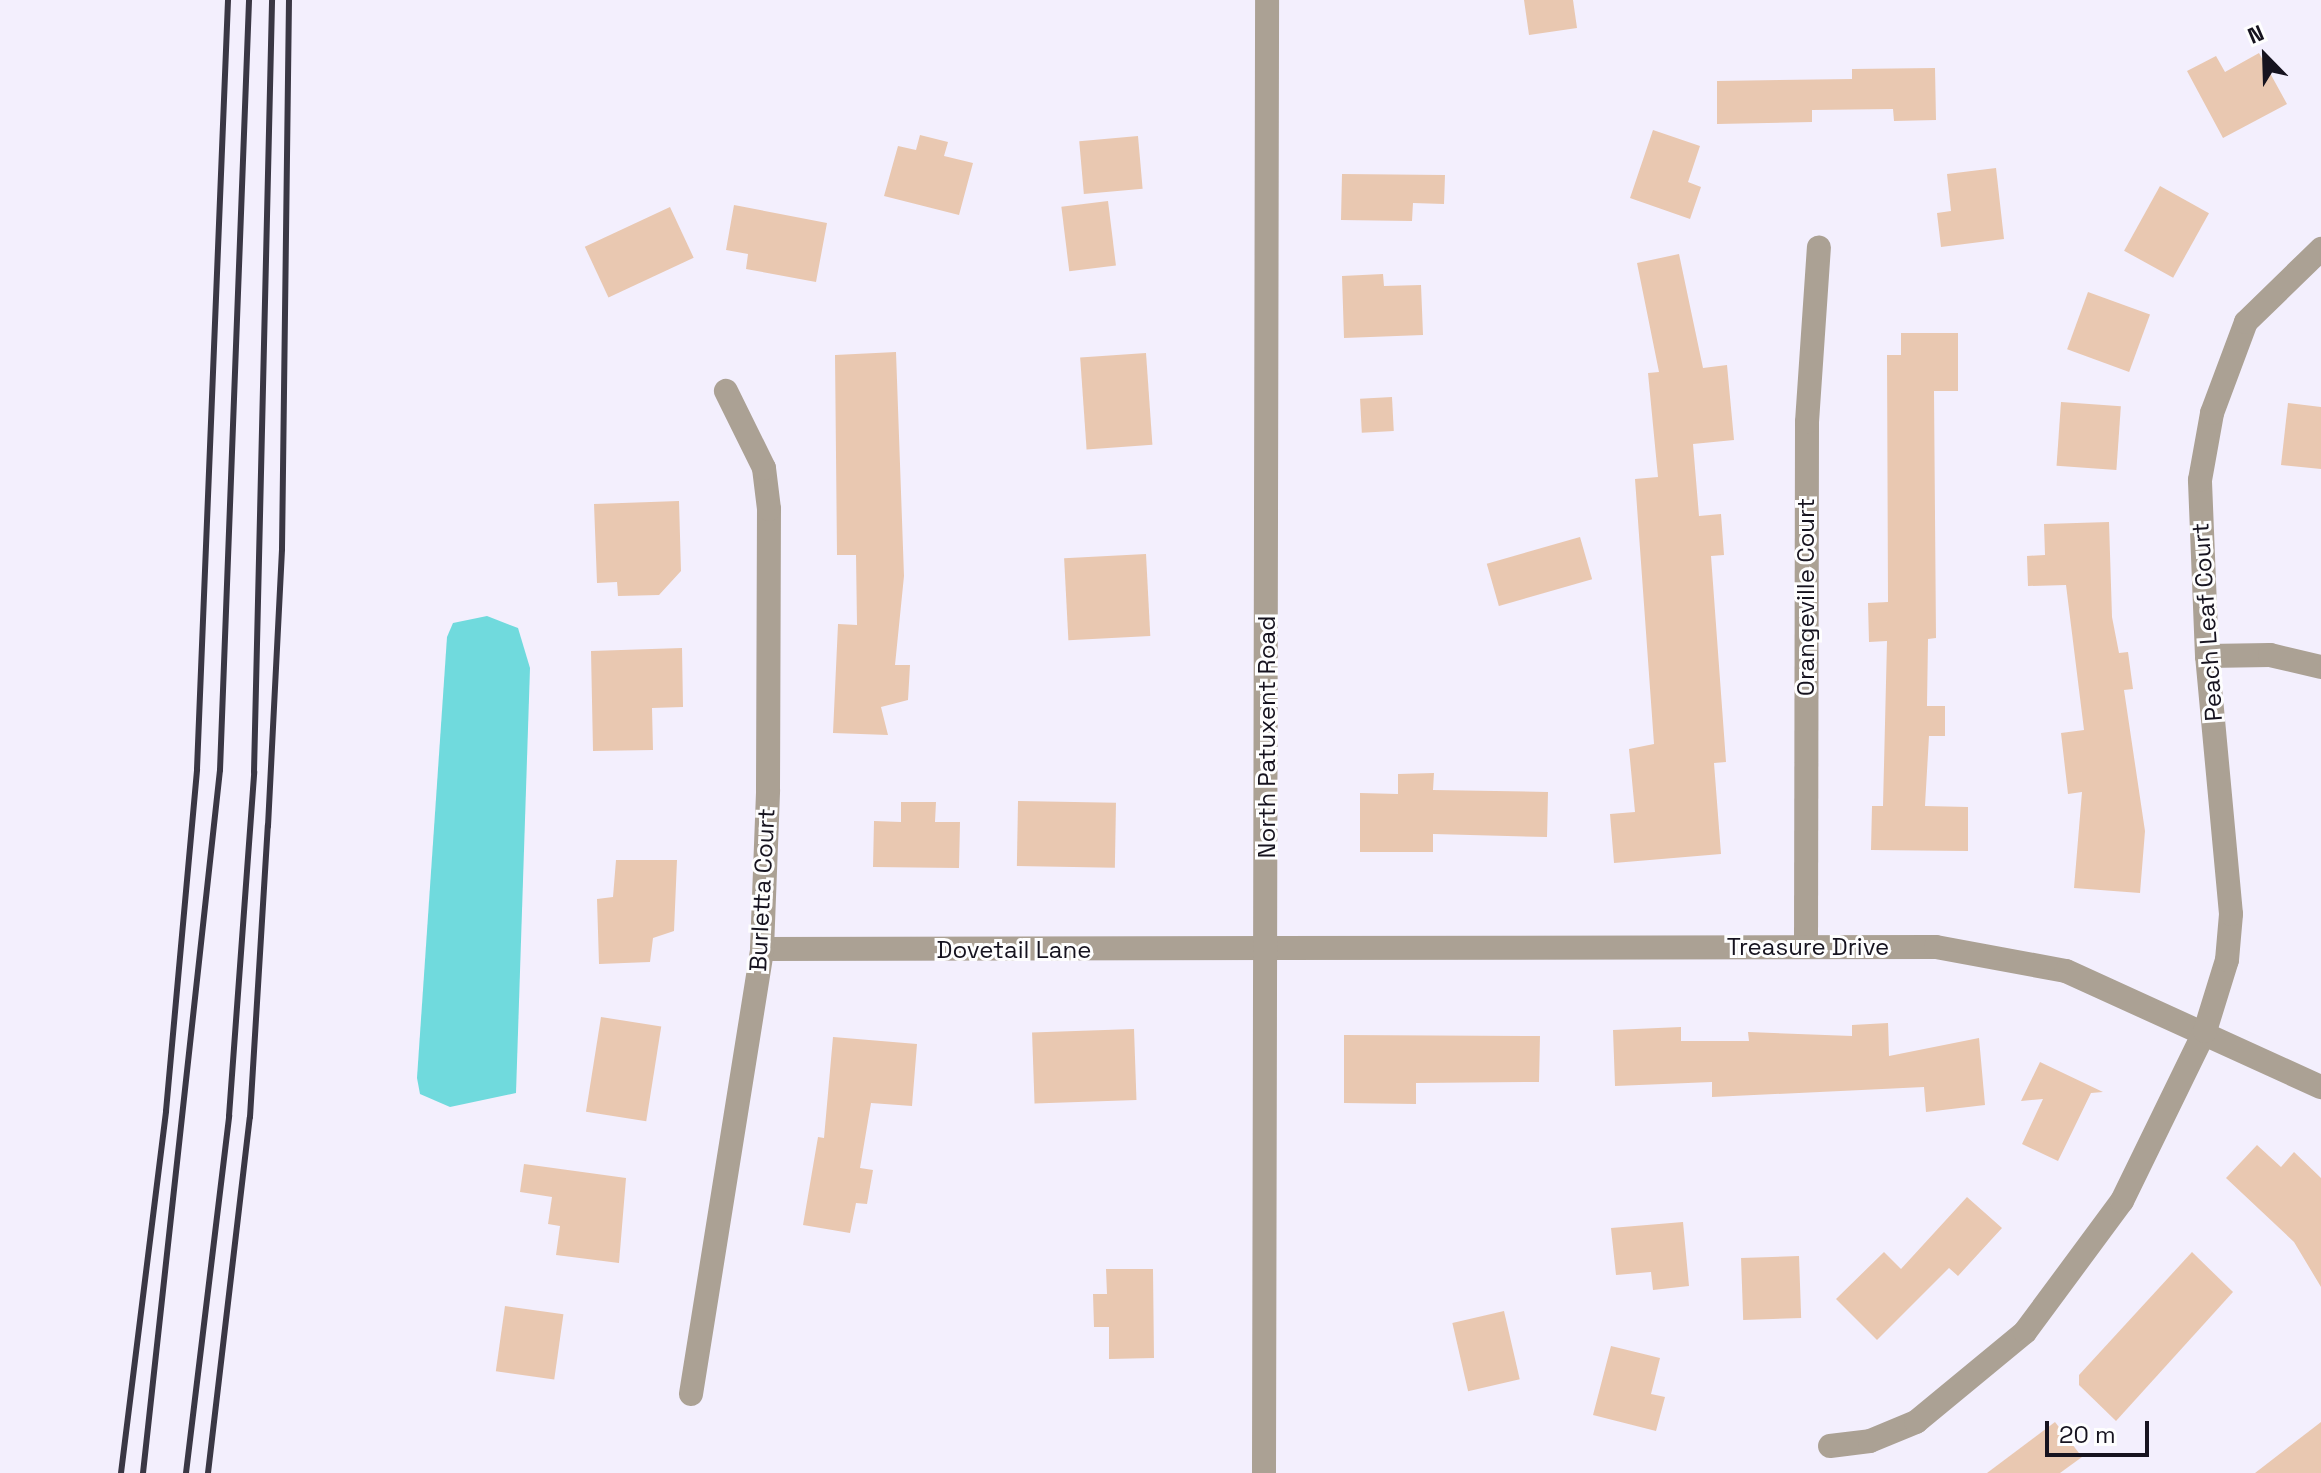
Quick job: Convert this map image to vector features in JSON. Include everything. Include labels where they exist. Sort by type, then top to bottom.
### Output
[{"type":"street","name":"North Patuxent Road","points":[[1264,1473],[1267,0]]},
{"type":"street","name":"Orangeville Court","points":[[1806,947],[1807,422],[1819,247]]},
{"type":"street","name":"Peach Leaf Court","points":[[1830,1446],[1870,1441],[1916,1422],[2025,1332],[2122,1201],[2205,1031],[2227,960],[2231,914],[2207,656],[2200,493],[2212,413],[2246,322],[2321,249]]},
{"type":"street","name":"Burletta Court","points":[[691,1394],[762,949],[769,509],[764,468],[726,391]]},
{"type":"street","points":[[2207,656],[2270,655],[2321,667]]},
{"type":"street","name":"Treasure Drive","points":[[1267,951],[1806,947],[2002,954],[2066,971],[2205,1031],[2321,1087]]},
{"type":"street","name":"Dovetail Lane","points":[[762,949],[1267,951]]},
{"type":"water","points":[[487,616],[518,628],[530,668],[516,1093],[450,1107],[420,1094],[417,1078],[447,637],[453,623]]},
{"type":"building","points":[[1524,0],[1573,0],[1577,28],[1529,35]]},
{"type":"building","points":[[2259,53],[2287,104],[2223,138],[2187,71],[2216,56],[2225,72]]},
{"type":"building","points":[[1935,68],[1936,120],[1894,121],[1893,109],[1812,110],[1812,122],[1717,124],[1717,81],[1852,79],[1852,69]]},
{"type":"building","points":[[1653,130],[1700,146],[1688,182],[1701,187],[1690,219],[1630,198]]},
{"type":"building","points":[[920,135],[948,142],[944,156],[973,163],[959,215],[884,196],[898,146],[916,150]]},
{"type":"building","points":[[1138,136],[1143,189],[1084,194],[1079,141]]},
{"type":"building","points":[[1996,168],[2004,239],[1941,247],[1937,213],[1951,211],[1947,174]]},
{"type":"building","points":[[1342,174],[1445,175],[1444,204],[1413,203],[1412,221],[1341,220]]},
{"type":"building","points":[[2160,186],[2209,213],[2173,278],[2124,251]]},
{"type":"building","points":[[1108,201],[1116,266],[1069,271],[1061,207]]},
{"type":"building","points":[[734,205],[827,223],[816,282],[746,269],[748,254],[726,250]]},
{"type":"building","points":[[670,207],[694,258],[608,297],[585,247]]},
{"type":"building","points":[[1679,254],[1703,368],[1727,365],[1734,440],[1693,444],[1699,516],[1721,514],[1724,555],[1711,556],[1726,762],[1714,763],[1721,854],[1614,863],[1610,814],[1635,812],[1629,749],[1654,744],[1635,479],[1658,477],[1648,373],[1659,372],[1637,263]]},
{"type":"building","points":[[1383,274],[1384,286],[1421,285],[1423,335],[1344,338],[1342,276]]},
{"type":"building","points":[[2088,292],[2150,315],[2129,372],[2067,349]]},
{"type":"building","points":[[1901,333],[1958,333],[1958,391],[1934,391],[1936,638],[1928,639],[1927,706],[1945,706],[1945,736],[1929,736],[1925,806],[1968,807],[1968,851],[1871,850],[1872,806],[1883,806],[1887,641],[1869,642],[1868,603],[1888,602],[1887,355],[1901,355]]},
{"type":"building","points":[[896,352],[904,576],[895,665],[910,665],[908,700],[881,707],[888,735],[833,733],[838,624],[857,625],[856,555],[837,555],[835,355]]},
{"type":"building","points":[[1146,353],[1152,445],[1087,449],[1080,358]]},
{"type":"building","points":[[1392,397],[1394,431],[1362,433],[1360,399]]},
{"type":"building","points":[[2061,402],[2121,406],[2116,470],[2057,466]]},
{"type":"building","points":[[2288,403],[2321,407],[2321,469],[2281,465]]},
{"type":"building","points":[[679,501],[681,571],[659,595],[618,596],[617,582],[597,583],[594,504]]},
{"type":"building","points":[[2109,522],[2112,617],[2119,653],[2128,652],[2133,689],[2124,690],[2145,831],[2140,893],[2074,888],[2082,792],[2068,794],[2061,733],[2084,730],[2066,585],[2028,586],[2027,556],[2045,555],[2044,524]]},
{"type":"building","points":[[1580,537],[1592,579],[1499,606],[1487,564]]},
{"type":"building","points":[[1146,554],[1150,636],[1068,640],[1064,558]]},
{"type":"building","points":[[682,648],[683,707],[652,708],[653,750],[593,751],[591,651]]},
{"type":"building","points":[[1434,773],[1433,790],[1548,792],[1547,837],[1433,834],[1433,852],[1360,852],[1360,793],[1398,794],[1398,774]]},
{"type":"building","points":[[1018,801],[1116,803],[1115,868],[1017,866]]},
{"type":"building","points":[[901,802],[936,802],[935,822],[960,822],[959,868],[873,867],[874,821],[901,822]]},
{"type":"building","points":[[616,860],[677,860],[674,931],[653,938],[650,962],[599,964],[597,899],[613,897]]},
{"type":"building","points":[[601,1017],[661,1027],[646,1121],[586,1112]]},
{"type":"building","points":[[1888,1023],[1889,1056],[1979,1038],[1985,1105],[1926,1112],[1924,1087],[1712,1097],[1712,1082],[1615,1086],[1613,1030],[1681,1027],[1681,1041],[1749,1041],[1748,1032],[1852,1036],[1852,1025]]},
{"type":"building","points":[[1134,1029],[1136,1100],[1035,1104],[1032,1033]]},
{"type":"building","points":[[1344,1035],[1540,1036],[1539,1082],[1416,1083],[1416,1104],[1344,1103]]},
{"type":"building","points":[[833,1037],[917,1044],[912,1106],[871,1103],[860,1168],[873,1170],[867,1204],[856,1203],[850,1233],[803,1225],[818,1137],[824,1138]]},
{"type":"building","points":[[2040,1062],[2103,1092],[2091,1093],[2058,1161],[2022,1144],[2043,1099],[2021,1101]]},
{"type":"building","points":[[2257,1145],[2281,1167],[2294,1152],[2321,1178],[2321,1287],[2294,1242],[2226,1178]]},
{"type":"building","points":[[524,1164],[626,1178],[619,1263],[556,1255],[560,1226],[548,1224],[552,1197],[520,1192]]},
{"type":"building","points":[[1967,1197],[2002,1228],[1958,1276],[1949,1268],[1877,1340],[1836,1299],[1884,1252],[1901,1269]]},
{"type":"building","points":[[1683,1222],[1689,1286],[1653,1290],[1651,1272],[1616,1275],[1611,1228]]},
{"type":"building","points":[[2192,1252],[2233,1292],[2116,1421],[2079,1385],[2079,1375]]},
{"type":"building","points":[[1799,1256],[1801,1318],[1743,1320],[1741,1258]]},
{"type":"building","points":[[1106,1269],[1153,1269],[1154,1358],[1109,1359],[1109,1327],[1094,1327],[1093,1294],[1107,1294]]},
{"type":"building","points":[[505,1306],[563,1314],[554,1380],[496,1371]]},
{"type":"building","points":[[1504,1311],[1520,1379],[1468,1391],[1452,1323]]},
{"type":"building","points":[[1611,1346],[1660,1358],[1651,1394],[1665,1397],[1656,1431],[1593,1415]]},
{"type":"building","points":[[2055,1422],[2082,1457],[2060,1473],[1987,1473]]},
{"type":"building","points":[[2321,1422],[2321,1473],[2255,1473]]},
{"type":"railway","points":[[121,1473],[166,1111],[197,769],[228,0]]},
{"type":"railway","points":[[143,1473],[220,770],[249,0]]},
{"type":"railway","points":[[186,1473],[229,1116],[254,772],[272,0]]},
{"type":"railway","points":[[208,1473],[250,1117],[268,826],[282,549],[289,0]]}]
